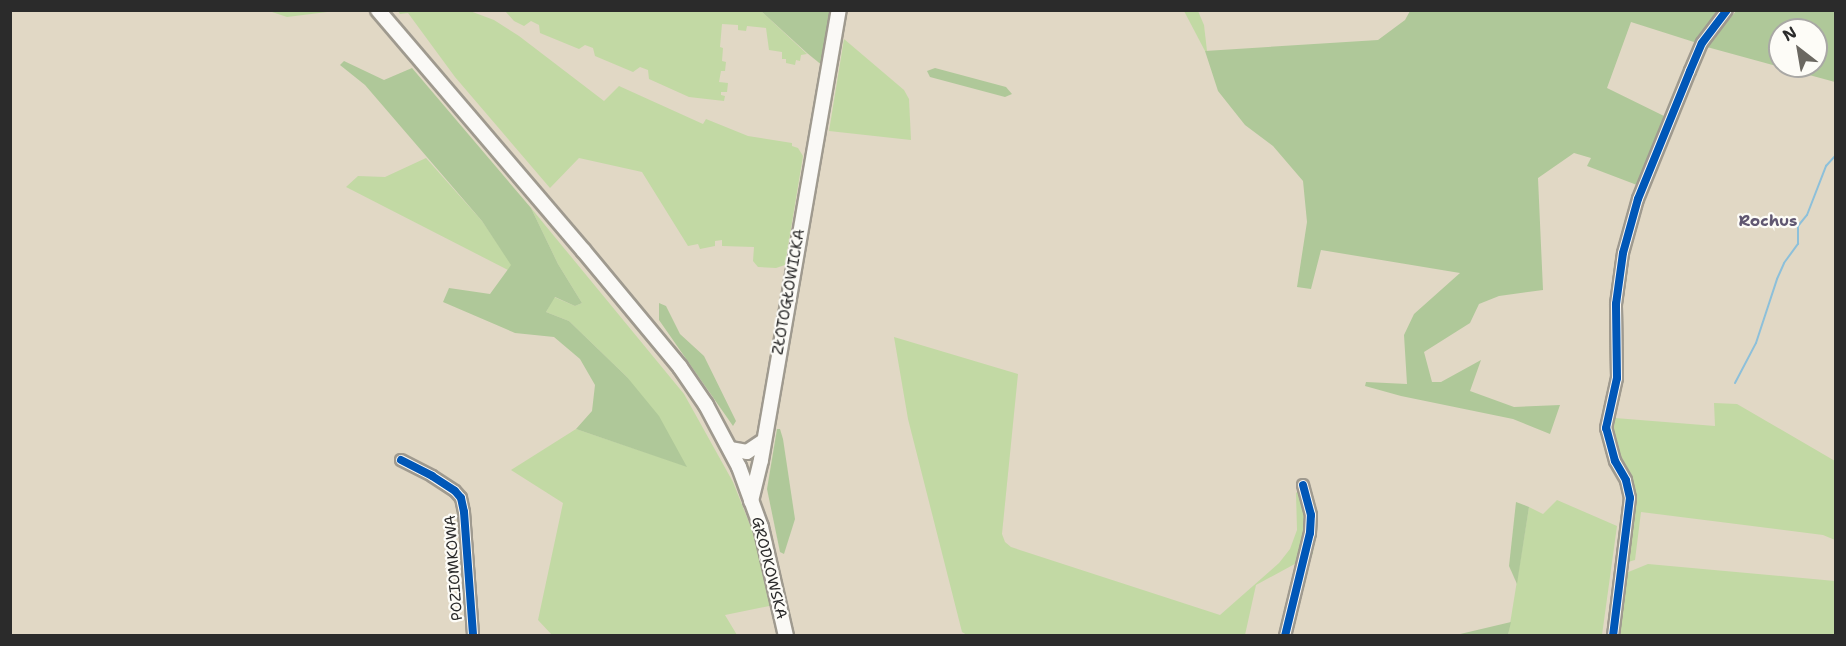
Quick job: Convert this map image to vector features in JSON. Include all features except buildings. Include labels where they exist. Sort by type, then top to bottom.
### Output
[{"type":"main road","points":[[378,10],[395,28]]},
{"type":"main road","points":[[384,10],[395,28]]},
{"type":"main road","name":"ZŁOTOGŁOWICKA","points":[[752,501],[839,10]]},
{"type":"main road","name":"GRODKOWSKA","points":[[395,28],[680,367],[706,405],[739,467],[752,501],[765,543],[786,636]]},
{"type":"main road","points":[[730,449],[747,452],[762,442]]},
{"type":"main road","points":[[739,467],[758,451],[762,442]]},
{"type":"main road","points":[[739,467],[748,467],[761,460]]},
{"type":"street","points":[[1613,636],[1630,498],[1626,480],[1615,461],[1608,440],[1606,423],[1617,378],[1617,304],[1628,232],[1646,178],[1697,54],[1702,43],[1727,10]]},
{"type":"street","name":"POZIOMKOWA","points":[[401,460],[432,476],[455,491],[461,498],[464,512],[472,636]]},
{"type":"street","points":[[1285,636],[1310,533],[1311,514],[1303,485]]},
{"type":"green space","points":[[269,10],[335,11],[287,17]]},
{"type":"green space","points":[[398,11],[470,11],[494,20],[519,36],[604,101],[619,86],[703,124],[706,119],[748,136],[792,143],[792,146],[798,148],[803,156],[785,265],[776,268],[758,267],[753,261],[754,247],[722,246],[722,240],[715,241],[715,246],[700,249],[698,244],[688,246],[642,172],[579,158],[550,188],[455,77],[408,13],[400,14]]},
{"type":"green space","points":[[505,11],[761,11],[807,54],[801,55],[800,61],[796,60],[795,65],[786,63],[786,59],[782,59],[782,52],[769,50],[766,28],[747,26],[746,31],[738,30],[738,25],[722,24],[720,47],[723,48],[722,61],[726,62],[725,71],[721,71],[719,82],[728,83],[727,92],[721,92],[721,95],[725,96],[724,101],[689,97],[649,79],[648,70],[640,67],[633,72],[595,56],[593,48],[585,45],[579,49],[540,33],[539,25],[531,21],[524,26],[514,21]]},
{"type":"green space","points":[[761,11],[833,11],[823,66],[807,53]]},
{"type":"green space","points":[[1184,11],[1198,11],[1204,25],[1207,51],[1205,51]]},
{"type":"green space","points":[[1410,11],[1723,11],[1697,43],[1631,22],[1607,88],[1664,116],[1637,185],[1587,166],[1591,158],[1574,153],[1538,178],[1543,290],[1499,296],[1479,304],[1470,323],[1424,352],[1432,382],[1441,382],[1481,360],[1470,391],[1514,407],[1560,405],[1550,434],[1513,419],[1401,396],[1365,386],[1366,382],[1407,384],[1404,335],[1414,314],[1460,273],[1321,250],[1311,289],[1297,287],[1307,222],[1303,181],[1273,146],[1245,125],[1218,91],[1205,51],[1378,40],[1405,20]]},
{"type":"green space","points":[[1736,11],[1835,11],[1835,82],[1820,78],[1828,78],[1828,18],[1768,18],[1768,64],[1707,47]]},
{"type":"green space","points":[[844,39],[904,90],[909,99],[911,140],[829,131]]},
{"type":"green space","points":[[344,61],[384,80],[412,68],[531,208],[558,264],[582,303],[575,306],[555,297],[546,312],[569,321],[627,377],[659,416],[687,467],[576,429],[592,411],[595,385],[580,359],[554,337],[515,333],[443,302],[449,288],[490,294],[511,265],[482,221],[365,85],[340,65]]},
{"type":"green space","points":[[935,68],[1006,87],[1012,94],[1005,97],[930,77],[927,71]]},
{"type":"green space","points":[[426,158],[482,221],[512,265],[508,270],[346,187],[358,176],[385,177]]},
{"type":"green space","points":[[531,208],[684,394],[733,482],[756,540],[774,605],[725,615],[737,635],[552,635],[538,620],[563,503],[511,470],[576,429],[686,466],[627,377],[569,321],[546,312],[554,297],[575,306],[582,303],[558,264]]},
{"type":"green space","points":[[659,303],[666,306],[680,334],[704,356],[736,421],[733,426],[659,320]]},
{"type":"green space","points":[[894,337],[1018,374],[1002,534],[1005,542],[1011,547],[1220,615],[1279,563],[1290,549],[1297,530],[1296,493],[1301,488],[1314,532],[1313,554],[1256,585],[1245,635],[967,635],[962,632],[908,419]]},
{"type":"green space","points":[[1714,403],[1737,404],[1835,461],[1835,540],[1823,535],[1641,512],[1635,560],[1628,562],[1636,498],[1633,481],[1617,448],[1613,433],[1615,418],[1715,426]]},
{"type":"green space","points":[[777,429],[780,429],[783,439],[795,519],[784,554],[780,552],[767,489]]},
{"type":"green space","points":[[1557,500],[1617,526],[1602,635],[1508,636],[1529,507],[1543,514]]},
{"type":"green space","points":[[1516,502],[1529,507],[1517,584],[1509,566]]},
{"type":"green space","points":[[1648,564],[1835,581],[1835,635],[1619,635],[1626,573]]},
{"type":"green space","points":[[1511,622],[1508,635],[1456,635]]},
{"type":"waterway","points":[[1735,383],[1756,343],[1784,263],[1798,244],[1798,226],[1807,215],[1826,166],[1836,155]]},
{"type":"cycle path","points":[[1613,636],[1630,498],[1626,480],[1615,461],[1606,428],[1617,378],[1616,304],[1623,253],[1638,199],[1690,71],[1702,43],[1727,10]]},
{"type":"cycle path","points":[[401,460],[432,476],[455,491],[461,498],[473,636]]},
{"type":"cycle path","points":[[1285,636],[1310,533],[1311,515],[1303,485]]},
{"type":"district","name":"Rochus","points":[[1768,221]]}]
